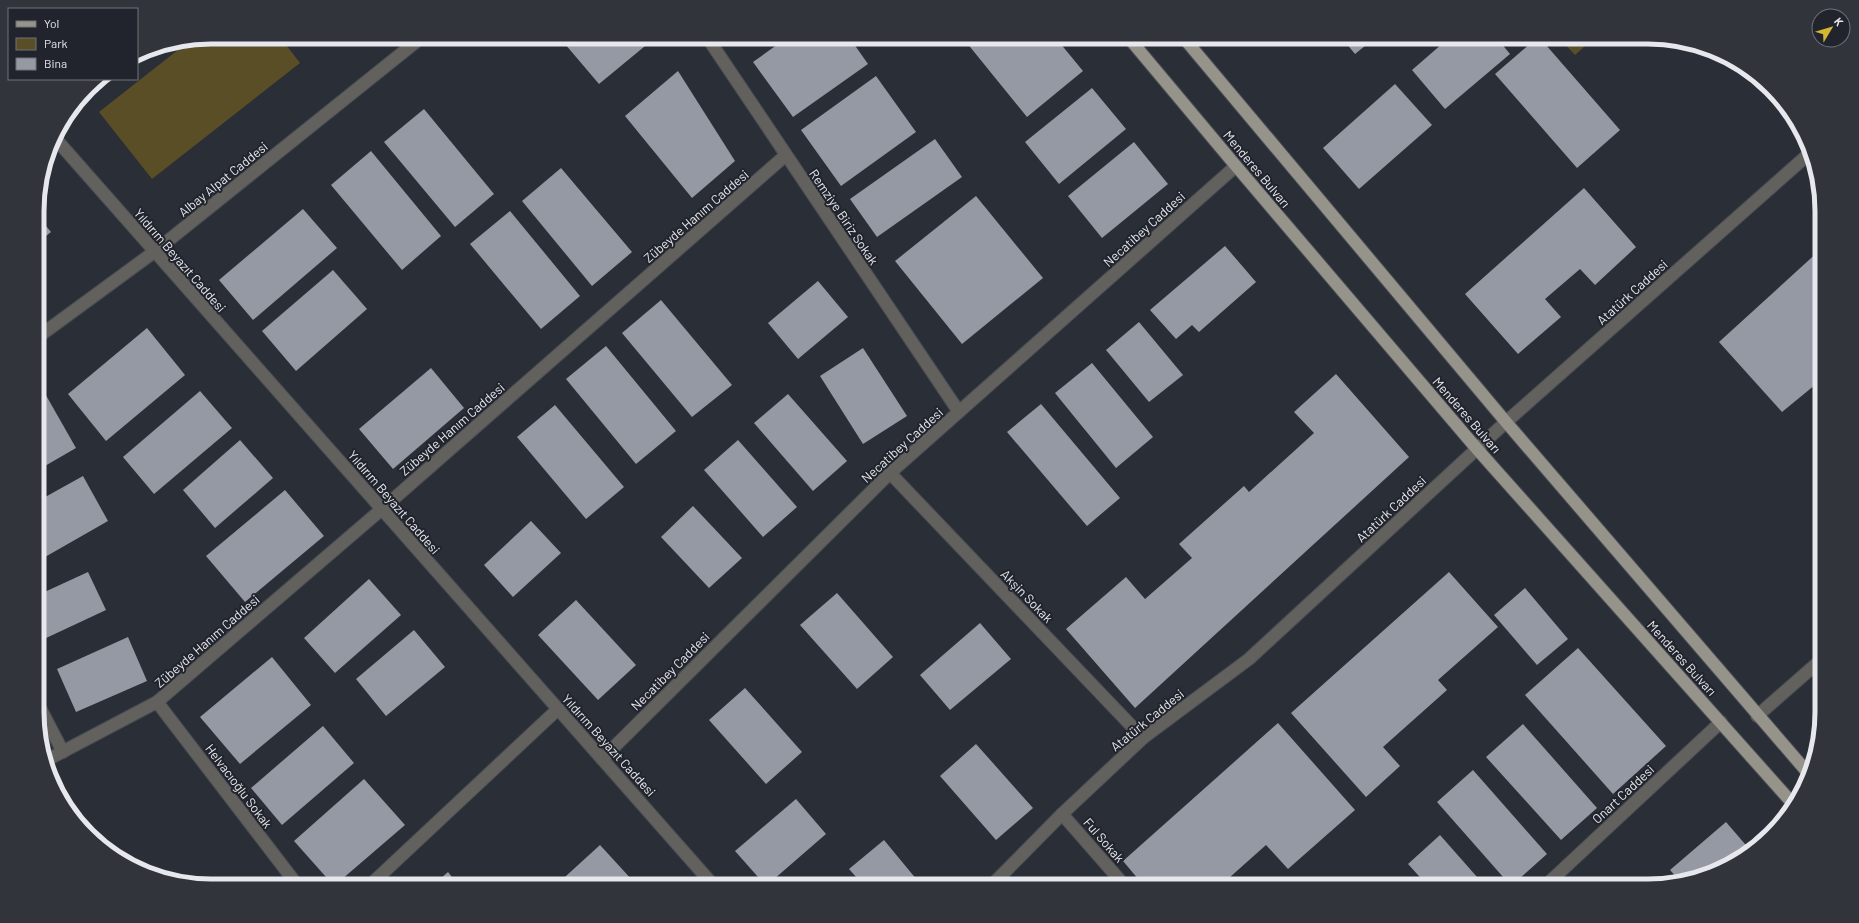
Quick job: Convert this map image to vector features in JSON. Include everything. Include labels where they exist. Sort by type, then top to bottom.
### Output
[{"type":"main road","name":"Menderes Bulvarı","points":[[1134,44],[1477,449],[1790,801]]},
{"type":"main road","name":"Menderes Bulvarı","points":[[1189,44],[1506,422],[1757,716],[1805,769]]},
{"type":"street","name":"Albay Alpat Caddesi","points":[[44,332],[154,252],[413,44]]},
{"type":"street","name":"Remziye Biriz Sokak","points":[[712,44],[959,412]]},
{"type":"street","name":"Yıldırım Beyazıt Caddesi","points":[[59,143],[708,879]]},
{"type":"street","name":"Zübeyde Hanım Caddesi","points":[[51,758],[157,702],[382,509],[786,155]]},
{"type":"street","name":"Atatürk Caddesi","points":[[997,879],[1062,814],[1143,738],[1249,659],[1506,422],[1806,157]]},
{"type":"street","name":"Necatibey Caddesi","points":[[602,758],[890,473],[1236,166]]},
{"type":"street","name":"Akşin Sokak","points":[[890,473],[1143,738]]},
{"type":"street","points":[[1757,716],[1815,665]]},
{"type":"street","name":"Helvacıoğlu Sokak","points":[[157,702],[293,879]]},
{"type":"street","points":[[376,879],[558,709]]},
{"type":"street","points":[[44,716],[63,752]]},
{"type":"street","name":"Onart Caddesi","points":[[1552,879],[1720,722]]},
{"type":"street","name":"Ful Sokak","points":[[1062,814],[1119,879]]},
{"type":"green space","points":[[200,44],[285,44],[300,63],[152,179],[99,112],[183,46]]},
{"type":"green space","points":[[1565,44],[1587,44],[1575,55]]},
{"type":"building","points":[[565,44],[648,44],[599,84]]},
{"type":"building","points":[[778,44],[854,44],[868,64],[793,117],[753,62]]},
{"type":"building","points":[[968,44],[1061,44],[1083,71],[1027,117]]},
{"type":"building","points":[[1347,44],[1367,44],[1355,54]]},
{"type":"building","points":[[1442,44],[1502,44],[1510,54],[1445,109],[1412,70]]},
{"type":"building","points":[[1530,44],[1545,44],[1620,130],[1577,168],[1495,74]]},
{"type":"building","points":[[678,71],[735,161],[692,198],[625,116]]},
{"type":"building","points":[[876,76],[916,132],[841,186],[801,130]]},
{"type":"building","points":[[1395,84],[1432,125],[1359,189],[1323,148]]},
{"type":"building","points":[[1092,88],[1126,129],[1059,184],[1025,142]]},
{"type":"building","points":[[424,109],[494,194],[455,227],[384,142]]},
{"type":"building","points":[[935,139],[962,177],[877,237],[850,199]]},
{"type":"building","points":[[1134,142],[1168,184],[1102,238],[1068,196]]},
{"type":"building","points":[[371,151],[441,236],[402,270],[331,185]]},
{"type":"building","points":[[561,168],[632,252],[592,286],[522,201]]},
{"type":"building","points":[[1584,188],[1636,247],[1595,285],[1580,269],[1545,299],[1561,317],[1518,354],[1465,294]]},
{"type":"building","points":[[976,196],[1043,278],[962,344],[895,261]]},
{"type":"building","points":[[303,209],[337,248],[253,320],[219,280]]},
{"type":"building","points":[[510,211],[580,296],[541,329],[470,244]]},
{"type":"building","points":[[44,224],[51,232],[44,238]]},
{"type":"building","points":[[1225,246],[1256,282],[1199,332],[1192,325],[1176,339],[1150,310]]},
{"type":"building","points":[[1815,254],[1815,385],[1782,412],[1719,342]]},
{"type":"building","points":[[333,270],[367,309],[296,371],[262,331]]},
{"type":"building","points":[[818,281],[848,317],[798,359],[768,323]]},
{"type":"building","points":[[661,300],[732,385],[692,417],[622,333]]},
{"type":"building","points":[[1139,322],[1183,375],[1149,402],[1106,350]]},
{"type":"building","points":[[147,328],[185,375],[106,441],[68,394]]},
{"type":"building","points":[[606,346],[676,431],[636,464],[566,379]]},
{"type":"building","points":[[863,348],[907,416],[863,444],[820,376]]},
{"type":"building","points":[[1092,363],[1153,437],[1116,468],[1055,393]]},
{"type":"building","points":[[431,368],[464,408],[393,469],[359,429]]},
{"type":"building","points":[[1336,374],[1409,457],[1135,708],[1066,629],[1126,577],[1145,599],[1192,558],[1179,544],[1244,486],[1249,492],[1314,433],[1294,412]]},
{"type":"building","points":[[200,391],[232,428],[154,494],[123,457]]},
{"type":"building","points":[[44,392],[76,448],[44,467]]},
{"type":"building","points":[[788,394],[847,461],[813,491],[754,423]]},
{"type":"building","points":[[1041,404],[1120,498],[1087,526],[1007,432]]},
{"type":"building","points":[[555,405],[624,487],[586,519],[517,437]]},
{"type":"building","points":[[240,440],[273,478],[215,528],[183,490]]},
{"type":"building","points":[[738,440],[797,507],[763,537],[704,470]]},
{"type":"building","points":[[83,476],[108,521],[44,558],[44,498]]},
{"type":"building","points":[[285,490],[324,536],[245,602],[206,556]]},
{"type":"building","points":[[693,506],[742,558],[709,588],[661,537]]},
{"type":"building","points":[[531,521],[561,553],[513,597],[484,565]]},
{"type":"building","points":[[88,572],[106,610],[44,639],[44,592]]},
{"type":"building","points":[[1449,572],[1498,627],[1438,680],[1447,690],[1383,747],[1400,766],[1366,797],[1291,713]]},
{"type":"building","points":[[369,579],[401,615],[335,673],[304,638]]},
{"type":"building","points":[[1525,588],[1568,639],[1537,665],[1494,615]]},
{"type":"building","points":[[837,593],[893,657],[857,689],[800,625]]},
{"type":"building","points":[[576,600],[636,665],[598,700],[538,635]]},
{"type":"building","points":[[980,623],[1011,659],[950,710],[920,675]]},
{"type":"building","points":[[414,630],[445,667],[386,716],[356,679]]},
{"type":"building","points":[[128,637],[147,681],[76,712],[57,669]]},
{"type":"building","points":[[1578,648],[1666,746],[1613,794],[1525,695]]},
{"type":"building","points":[[272,657],[311,705],[240,764],[200,717]]},
{"type":"building","points":[[745,688],[802,752],[766,784],[709,720]]},
{"type":"building","points":[[1278,723],[1355,810],[1288,869],[1266,845],[1228,879],[1138,879],[1123,861]]},
{"type":"building","points":[[1523,724],[1597,808],[1561,840],[1486,757]]},
{"type":"building","points":[[323,726],[354,763],[282,825],[251,788]]},
{"type":"building","points":[[976,744],[1033,808],[996,840],[940,776]]},
{"type":"building","points":[[1473,770],[1547,854],[1519,879],[1505,879],[1437,802]]},
{"type":"building","points":[[364,779],[405,825],[342,879],[328,879],[294,841]]},
{"type":"building","points":[[796,799],[826,834],[774,879],[760,879],[735,851]]},
{"type":"building","points":[[1726,822],[1747,846],[1732,857],[1702,870],[1676,877],[1670,870]]},
{"type":"building","points":[[1440,835],[1479,879],[1422,879],[1408,864]]},
{"type":"building","points":[[884,840],[916,879],[858,879],[849,869]]},
{"type":"building","points":[[600,845],[631,879],[563,879]]},
{"type":"building","points":[[448,872],[454,879],[440,879]]}]
